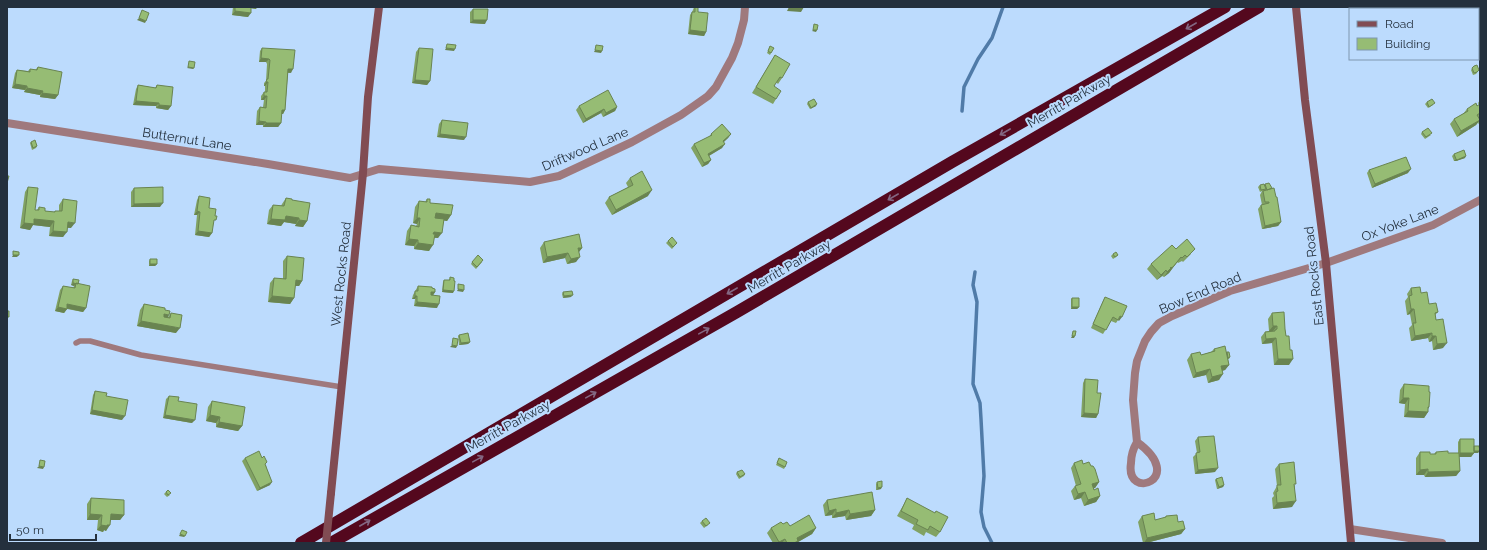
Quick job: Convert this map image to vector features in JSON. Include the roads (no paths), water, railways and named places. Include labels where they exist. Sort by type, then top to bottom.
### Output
[{"type":"highway","name":"Merritt Parkway","points":[[301,543],[952,162],[1225,7]]},
{"type":"highway","name":"Merritt Parkway","points":[[331,543],[737,312],[1259,7]]},
{"type":"street","name":"West Rocks Road","points":[[326,543],[363,173],[368,97],[379,7]]},
{"type":"street","name":"Driftwood Lane","points":[[363,173],[379,169],[530,182],[559,176],[632,142],[681,115],[708,96],[716,87],[732,58],[738,43],[744,20],[745,7]]},
{"type":"street","name":"East Rocks Road","points":[[1296,7],[1326,263],[1352,543]]},
{"type":"street","name":"Butternut Lane","points":[[7,123],[350,178],[363,173]]},
{"type":"street","name":"Ox Yoke Lane","points":[[1326,263],[1433,225],[1480,200]]},
{"type":"street","name":"Bow End Road","points":[[1137,442],[1147,449],[1156,461],[1158,470],[1157,476],[1149,483],[1144,484],[1137,482],[1131,475],[1133,448],[1137,442],[1133,400],[1137,361],[1145,340],[1150,332],[1159,323],[1230,291],[1326,263]]},
{"type":"street","points":[[1350,529],[1442,543]]},
{"type":"lane","points":[[76,343],[80,341],[90,341],[141,355],[342,386]]},
{"type":"waterway","points":[[962,111],[964,87],[978,59],[992,38],[1003,7]]},
{"type":"waterway","points":[[975,272],[973,285],[977,302],[973,384],[980,403],[984,476],[981,512],[984,527],[992,543]]}]
